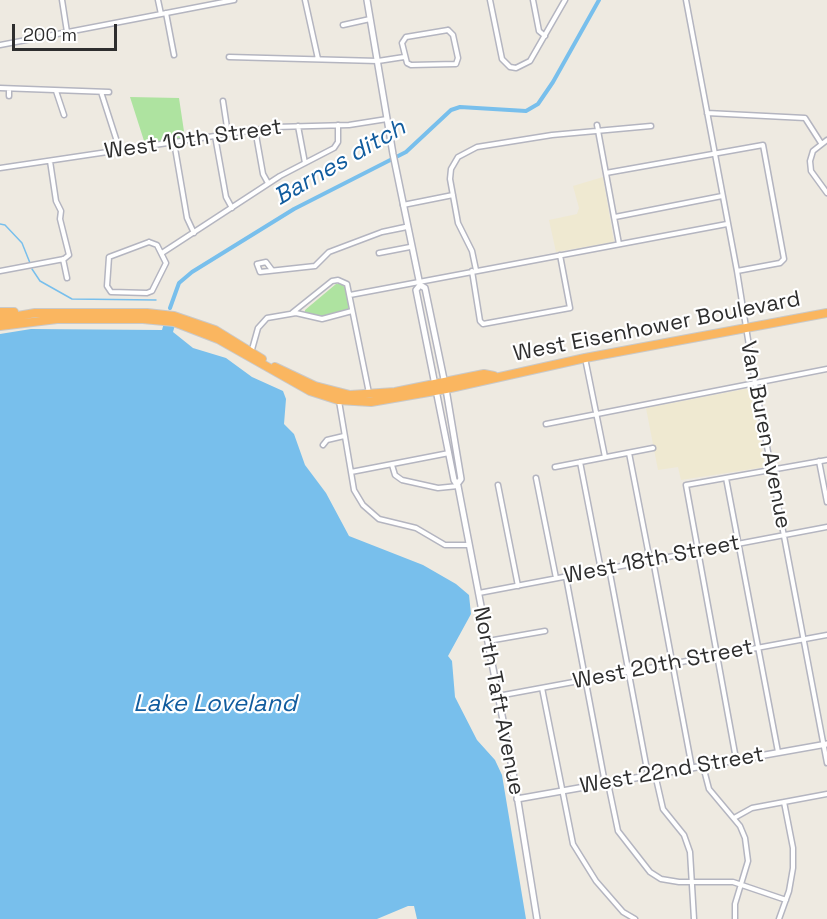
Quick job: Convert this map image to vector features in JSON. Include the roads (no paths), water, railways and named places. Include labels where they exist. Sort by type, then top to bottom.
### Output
[{"type":"highway","points":[[0,312],[24,314]]},
{"type":"highway","name":"West Eisenhower Boulevard","points":[[0,319],[24,314],[147,313],[174,316],[215,330],[296,385],[339,397],[370,399],[441,386],[484,374],[494,376],[827,313]]},
{"type":"highway","name":"West Eisenhower Boulevard","points":[[0,326],[49,319],[143,319],[174,322],[200,330],[251,356]]},
{"type":"main road","name":"North Taft Avenue","points":[[367,0],[410,247],[419,283],[425,288],[449,453],[454,480],[458,485],[498,696],[537,919]]},
{"type":"main road","name":"North Taft Avenue","points":[[441,386],[461,479],[458,485]]},
{"type":"main road","name":"West 22nd Street","points":[[517,799],[825,744]]},
{"type":"street","points":[[62,0],[67,33]]},
{"type":"street","points":[[158,0],[174,55]]},
{"type":"street","points":[[0,45],[234,0]]},
{"type":"street","points":[[305,0],[318,59]]},
{"type":"street","points":[[490,0],[502,59],[514,68],[528,63],[565,0]]},
{"type":"street","points":[[533,0],[539,31],[545,36]]},
{"type":"street","name":"Van Buren Avenue","points":[[686,0],[737,271],[754,383],[827,763]]},
{"type":"street","points":[[343,25],[370,19]]},
{"type":"street","points":[[448,30],[453,35],[458,58],[453,66],[411,65],[404,57],[402,43],[406,37],[448,30]]},
{"type":"street","points":[[229,57],[378,61],[404,57]]},
{"type":"street","points":[[0,88],[109,92]]},
{"type":"street","points":[[9,88],[9,96]]},
{"type":"street","points":[[56,91],[64,115]]},
{"type":"street","points":[[101,92],[120,151]]},
{"type":"street","points":[[223,101],[228,134]]},
{"type":"street","points":[[707,113],[805,118],[821,143]]},
{"type":"street","name":"West 10th Street","points":[[0,168],[255,129],[338,125],[387,119]]},
{"type":"street","points":[[162,254],[268,184],[336,146],[338,125]]},
{"type":"street","points":[[597,125],[619,244]]},
{"type":"street","points":[[298,126],[305,162]]},
{"type":"street","points":[[560,255],[570,308],[483,324],[477,304],[472,251],[458,223],[453,195],[451,169],[458,157],[468,150],[552,135],[651,126]]},
{"type":"street","points":[[255,129],[262,170],[268,184]]},
{"type":"street","points":[[215,136],[226,197],[232,208]]},
{"type":"street","points":[[827,140],[813,151],[811,171],[827,193]]},
{"type":"street","points":[[174,142],[188,222],[194,232]]},
{"type":"street","points":[[606,173],[764,146],[783,259],[780,263],[737,271]]},
{"type":"street","points":[[0,271],[63,259],[69,255],[50,161]]},
{"type":"street","points":[[403,205],[453,195]]},
{"type":"street","points":[[615,217],[722,196]]},
{"type":"street","points":[[351,295],[727,224]]},
{"type":"street","points":[[272,270],[315,266],[329,252],[382,232],[406,227]]},
{"type":"street","points":[[150,242],[157,245],[162,254],[166,265],[150,292],[114,293],[109,290],[108,262],[111,255],[150,242]]},
{"type":"street","points":[[379,253],[410,247]]},
{"type":"street","points":[[63,259],[67,278]]},
{"type":"street","points":[[251,356],[258,328],[264,320],[292,313],[335,280],[347,284],[370,399]]},
{"type":"street","points":[[292,313],[316,319],[352,311]]},
{"type":"street","points":[[585,358],[605,457]]},
{"type":"street","points":[[546,424],[827,369]]},
{"type":"street","points":[[339,397],[344,436],[358,500],[380,519],[416,528],[448,546],[468,545]]},
{"type":"street","points":[[323,445],[327,441],[344,436]]},
{"type":"street","points":[[555,467],[653,448]]},
{"type":"street","points":[[351,472],[449,453]]},
{"type":"street","points":[[629,453],[673,663],[692,768]]},
{"type":"street","points":[[736,759],[686,485],[827,460]]},
{"type":"street","points":[[819,461],[827,502]]},
{"type":"street","points":[[580,462],[601,570]]},
{"type":"street","points":[[392,465],[395,475],[402,480],[438,488],[458,485]]},
{"type":"street","points":[[536,478],[556,578]]},
{"type":"street","points":[[726,478],[778,752]]},
{"type":"street","points":[[498,485],[518,586]]},
{"type":"street","name":"West 18th Street","points":[[478,593],[827,527]]},
{"type":"street","points":[[609,568],[648,775]]},
{"type":"street","points":[[566,577],[616,826],[630,850],[650,872],[661,879],[693,882],[726,881],[786,900]]},
{"type":"street","points":[[487,641],[545,631]]},
{"type":"street","name":"West 20th Street","points":[[498,696],[827,635]]},
{"type":"street","points":[[542,688],[571,838],[584,864],[623,912],[635,919]]},
{"type":"street","points":[[703,766],[709,789],[743,832],[748,858],[735,904],[735,919]]},
{"type":"street","points":[[655,774],[663,808],[688,845],[693,882],[694,919]]},
{"type":"street","points":[[734,818],[752,808],[827,794]]},
{"type":"street","points":[[779,919],[786,900],[793,859],[784,802]]},
{"type":"water","name":"Lake Loveland","points":[[164,323],[175,325],[173,332],[193,348],[226,358],[252,377],[283,391],[286,399],[284,424],[294,434],[305,465],[326,493],[349,536],[423,565],[456,584],[469,595],[471,614],[448,656],[452,661],[455,697],[477,740],[495,760],[502,775],[526,919],[417,919],[414,906],[408,906],[377,919],[0,919],[0,334],[31,329],[162,330]]},
{"type":"waterway","name":"Barnes ditch","points":[[170,308],[179,283],[192,272],[294,209],[406,152],[451,110],[460,107],[526,111],[538,104],[553,82],[599,0]]},
{"type":"waterway","points":[[0,224],[5,225],[22,243],[30,263]]},
{"type":"waterway","points":[[32,269],[40,281],[72,299],[156,300]]}]
